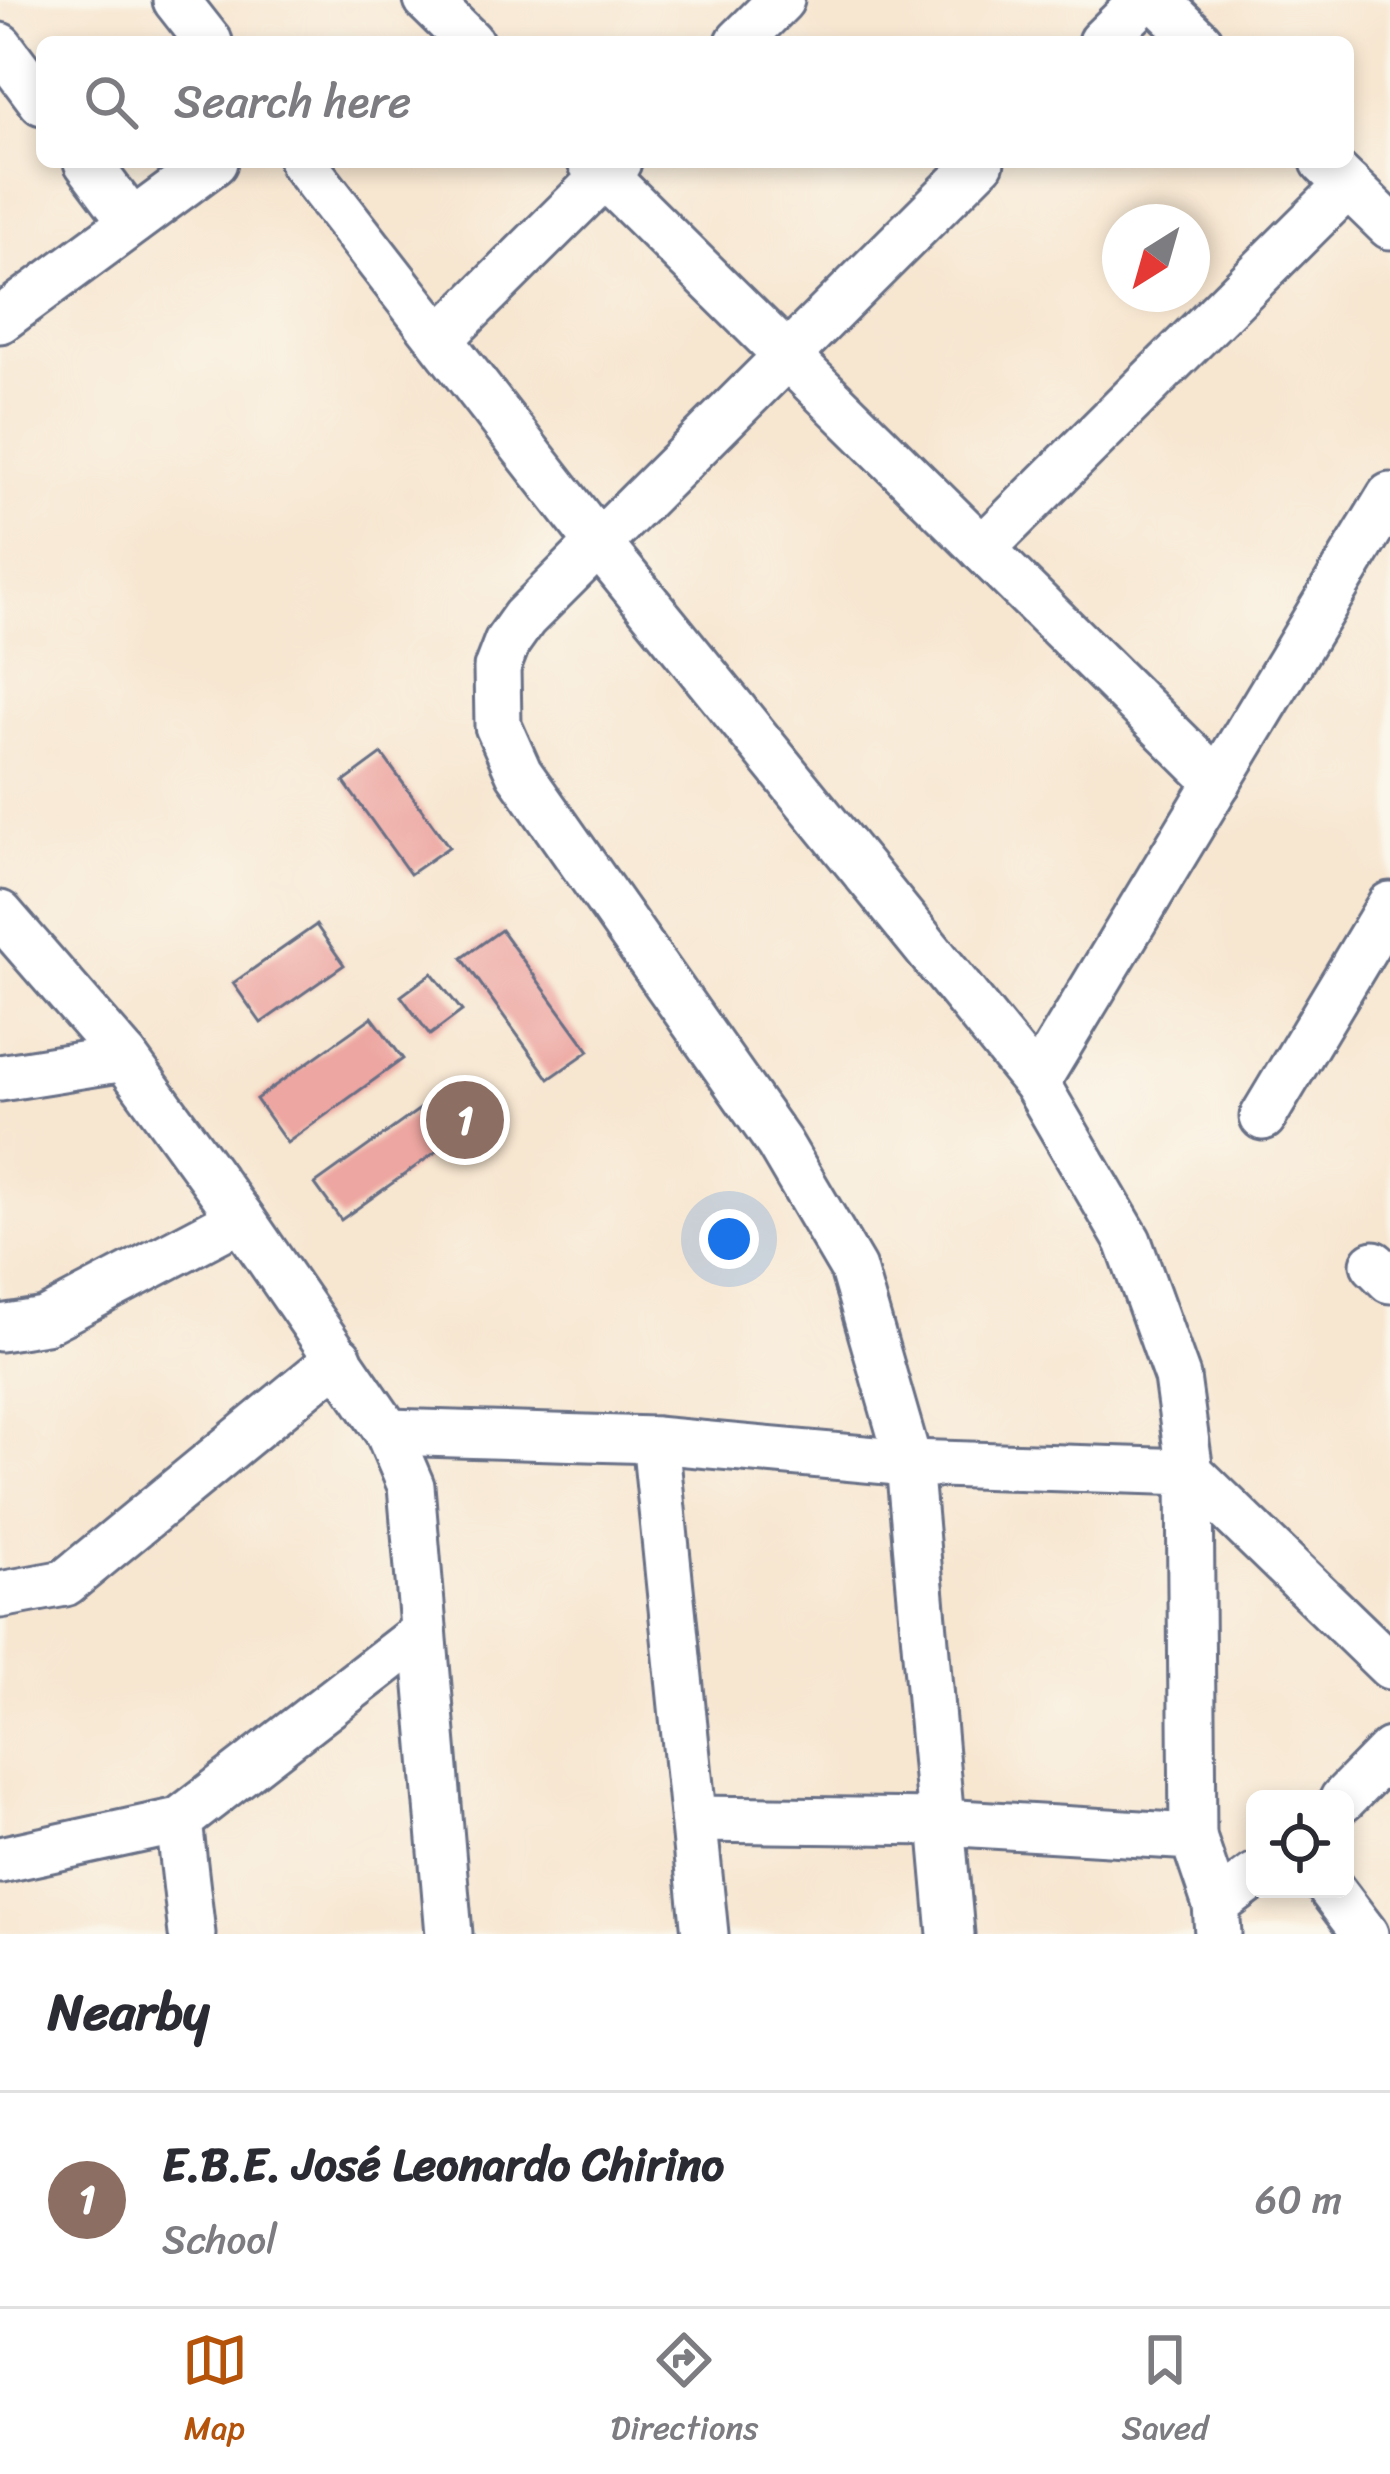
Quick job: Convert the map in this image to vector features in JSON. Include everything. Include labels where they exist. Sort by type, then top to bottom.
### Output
[{"type":"street","points":[[176,0],[204,36]]},
{"type":"street","points":[[427,0],[464,36]]},
{"type":"street","points":[[745,36],[782,0]]},
{"type":"street","points":[[1108,36],[1144,0]]},
{"type":"street","points":[[1157,0],[1194,36]]},
{"type":"street","points":[[0,46],[36,94]]},
{"type":"street","points":[[92,168],[132,222]]},
{"type":"street","points":[[0,320],[206,168]]},
{"type":"street","points":[[307,168],[599,544],[1036,1083],[1127,1241],[1178,1377],[1190,1472],[1193,1837],[1217,1920]]},
{"type":"street","points":[[440,339],[602,168]]},
{"type":"street","points":[[606,168],[787,356],[1218,782]]},
{"type":"street","points":[[950,1934],[910,1463],[853,1269],[779,1144],[519,773],[498,726],[497,668],[524,618],[975,168]]},
{"type":"street","points":[[982,549],[1336,173],[1390,226]]},
{"type":"street","points":[[1036,1083],[1390,496]]},
{"type":"street","points":[[1263,1117],[1390,905]]},
{"type":"street","points":[[0,914],[125,1058],[242,1218],[388,1432],[410,1486],[449,1934]]},
{"type":"street","points":[[0,1078],[125,1058]]},
{"type":"street","points":[[0,1328],[45,1321],[242,1218]]},
{"type":"street","points":[[0,1594],[65,1583],[339,1358]]},
{"type":"street","points":[[388,1432],[655,1440],[910,1463],[1190,1472],[1390,1666]]},
{"type":"street","points":[[655,1440],[705,1934]]},
{"type":"street","points":[[0,1860],[179,1821],[423,1632]]},
{"type":"street","points":[[1351,1790],[1390,1751]]},
{"type":"street","points":[[694,1819],[940,1822],[1193,1837]]},
{"type":"street","points":[[179,1821],[192,1934]]},
{"type":"street","points":[[1217,1920],[1246,1886]]},
{"type":"street","points":[[1337,1898],[1365,1934]]},
{"type":"building","points":[[382,754],[449,847],[410,874],[344,782]]},
{"type":"building","points":[[316,925],[344,965],[261,1023],[233,983]]},
{"type":"building","points":[[501,930],[589,1051],[549,1079],[462,958]]},
{"type":"building","points":[[432,973],[462,1011],[430,1035],[401,996]]},
{"type":"building","points":[[372,1017],[403,1059],[287,1143],[256,1099]]},
{"type":"building","points":[[435,1098],[461,1134],[341,1220],[315,1184]]},
{"type":"place","name":"E.B.E. José Leonardo Chirino","points":[[465,1120]]}]
